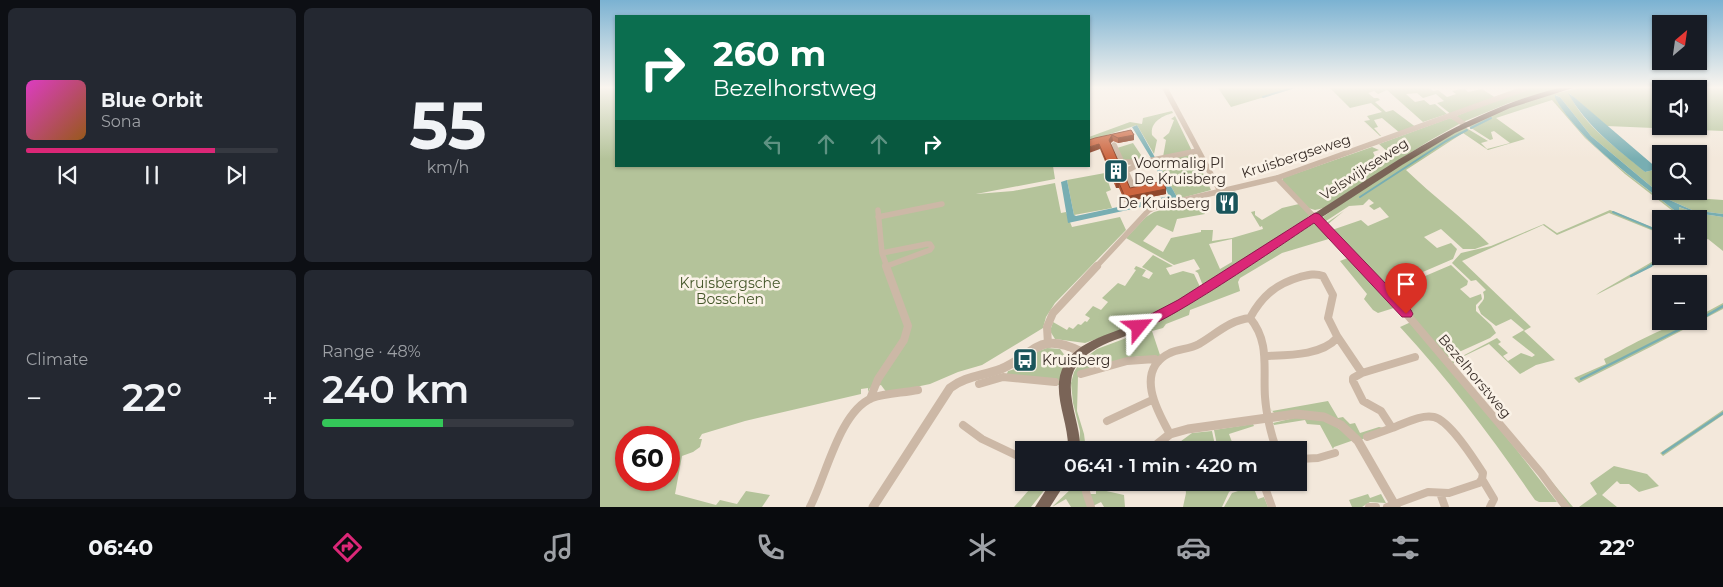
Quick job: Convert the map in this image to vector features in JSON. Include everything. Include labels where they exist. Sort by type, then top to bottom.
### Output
[{"type":"main road","name":"Velswijkseweg","points":[[1082,352],[1098,343],[1161,316],[1420,149],[1464,124],[1493,112]]},
{"type":"main road","points":[[1074,441],[1074,424],[1066,396],[1065,382],[1072,363],[1082,352]]},
{"type":"main road","points":[[1042,507],[1054,491]]},
{"type":"street","points":[[1177,112],[1221,192]]},
{"type":"street","name":"Kruisbergseweg","points":[[1048,344],[1046,328],[1053,313],[1145,213],[1158,206],[1277,178],[1463,112]]},
{"type":"street","points":[[1452,116],[1464,124]]},
{"type":"street","points":[[1114,145],[1133,187]]},
{"type":"street","points":[[1122,162],[1143,162],[1197,151]]},
{"type":"street","points":[[1126,171],[1143,162]]},
{"type":"street","name":"Bezelhorstweg","points":[[1277,178],[1404,311],[1540,473],[1566,507]]},
{"type":"street","points":[[810,507],[843,428],[870,399],[878,379],[904,340],[908,326],[882,253],[878,213],[942,204]]},
{"type":"street","points":[[882,253],[927,244],[930,244],[932,247],[930,250],[887,266]]},
{"type":"street","points":[[1170,434],[1152,400],[1150,383],[1158,362],[1171,353],[1194,347],[1235,322],[1250,318],[1268,291],[1282,282],[1318,274],[1323,276],[1335,295],[1335,300],[1328,314],[1328,320],[1336,332],[1337,338],[1344,344],[1362,373]]},
{"type":"street","points":[[1250,318],[1259,329],[1265,356],[1264,398],[1273,441]]},
{"type":"street","points":[[1265,356],[1288,356],[1332,344],[1337,338]]},
{"type":"street","points":[[979,384],[996,375],[1033,348],[1048,344],[1065,345],[1082,352]]},
{"type":"street","points":[[1392,428],[1381,411],[1363,401],[1353,378],[1362,373],[1415,357]]},
{"type":"street","points":[[1081,374],[1128,360],[1149,358],[1155,359],[1158,362]]},
{"type":"street","points":[[873,507],[946,392],[961,380],[996,375],[1055,382]]},
{"type":"street","points":[[870,399],[918,390]]},
{"type":"street","points":[[1107,421],[1152,400]]},
{"type":"street","points":[[1161,441],[1170,434],[1188,429],[1307,414],[1324,417],[1350,431],[1363,447],[1393,506],[1428,492],[1449,493],[1479,483],[1482,479],[1483,473],[1466,447],[1458,441],[1443,421],[1434,417],[1420,419],[1367,437]]},
{"type":"street","points":[[963,425],[982,439],[1015,454]]},
{"type":"street","points":[[1307,459],[1318,458],[1335,453]]},
{"type":"street","points":[[1482,479],[1494,499],[1490,507]]},
{"type":"street","points":[[1086,491],[1091,507]]},
{"type":"street","points":[[1266,491],[1272,507]]},
{"type":"street","points":[[1440,493],[1445,507]]},
{"type":"street","points":[[1369,507],[1376,507]]},
{"type":"green space","name":"Kruisbergsche Bosschen","points":[[600,112],[615,112],[615,167],[1053,167],[1055,179],[976,194],[1013,191],[1055,183],[1061,213],[1066,212],[1072,227],[1120,217],[1126,230],[1055,303],[1046,317],[1043,328],[982,365],[958,372],[930,384],[887,393],[881,385],[870,388],[868,392],[868,388],[861,389],[861,394],[745,421],[702,434],[699,439],[702,439],[700,447],[682,456],[680,467],[680,426],[615,426],[615,491],[676,491],[675,494],[716,505],[720,500],[737,504],[746,491],[770,495],[762,507],[600,507]]},
{"type":"green space","points":[[1169,112],[1173,113],[1161,118],[1153,126],[1152,135],[1157,140],[1154,154],[1137,125],[1090,141],[1090,137],[1130,122],[1142,124],[1143,118]]},
{"type":"green space","points":[[1382,112],[1395,112],[1417,128],[1400,133],[1382,118],[1374,120],[1378,127],[1374,128],[1380,136],[1364,121],[1370,120],[1367,116]]},
{"type":"green space","points":[[1411,112],[1444,112],[1447,114],[1423,122]]},
{"type":"green space","points":[[1448,112],[1461,112],[1452,115]]},
{"type":"green space","points":[[1467,112],[1488,112],[1463,122],[1456,116]]},
{"type":"green space","points":[[1497,112],[1516,112],[1496,118],[1525,139],[1488,150],[1463,133],[1406,170],[1489,244],[1475,249],[1463,249],[1441,229],[1424,237],[1437,248],[1451,243],[1457,249],[1453,259],[1388,287],[1384,286],[1326,226],[1328,222],[1344,211],[1328,224],[1332,230],[1361,220],[1368,226],[1389,217],[1380,207],[1374,210],[1369,206],[1374,203],[1369,199],[1363,205],[1349,206],[1326,221],[1321,221],[1323,217],[1355,194],[1463,126],[1488,141],[1481,143],[1487,149],[1510,143],[1494,131],[1491,132],[1493,139],[1490,140],[1468,126]]},
{"type":"green space","points":[[1562,112],[1564,112],[1593,145],[1652,193],[1652,195],[1625,174],[1585,138]]},
{"type":"green space","points":[[1572,112],[1580,112],[1613,146],[1645,172],[1652,170],[1652,187],[1591,136]]},
{"type":"green space","points":[[1590,112],[1652,112],[1652,128],[1607,126]]},
{"type":"green space","points":[[1707,112],[1723,112],[1723,131],[1707,130]]},
{"type":"green space","points":[[1175,116],[1192,151],[1163,157],[1166,140],[1163,138],[1169,133],[1174,120],[1171,119]]},
{"type":"green space","points":[[1450,118],[1461,123],[1429,141],[1324,208],[1315,210],[1308,208],[1282,181],[1283,178],[1372,147],[1379,150],[1373,152],[1376,159],[1373,163],[1378,161],[1378,157],[1386,158],[1391,155],[1379,144]]},
{"type":"green space","points":[[1133,143],[1145,161],[1124,162],[1117,148]]},
{"type":"green space","points":[[1194,154],[1211,190],[1178,199],[1157,161]]},
{"type":"green space","points":[[1105,173],[1111,190],[1106,192],[1112,208],[1074,215],[1067,180]]},
{"type":"green space","points":[[1198,200],[1202,203],[1205,214],[1177,219],[1173,232],[1157,225],[1143,241],[1163,252],[1171,238],[1201,232],[1201,230],[1213,230],[1212,241],[1232,238],[1263,229],[1251,212],[1255,211],[1255,215],[1262,220],[1282,208],[1299,204],[1310,215],[1284,232],[1277,240],[1203,286],[1198,273],[1195,271],[1200,269],[1194,259],[1174,265],[1126,238],[1146,217],[1154,212]],"holes":[[[1232,239],[1232,262],[1220,269],[1209,244]]]},
{"type":"green space","points":[[1659,200],[1674,210],[1671,210]]},
{"type":"green space","points":[[1670,200],[1723,200],[1723,214],[1707,212],[1707,210],[1692,210]]},
{"type":"green space","points":[[1679,207],[1688,210],[1674,210]]},
{"type":"green space","points":[[1610,210],[1652,227],[1652,230],[1609,213],[1557,235],[1543,225],[1462,261],[1531,327],[1524,331],[1555,360],[1536,365],[1520,374],[1489,344],[1456,360],[1453,364],[1573,507],[1569,507],[1451,362],[1497,338],[1501,342],[1498,344],[1508,353],[1503,356],[1508,361],[1521,353],[1532,357],[1535,355],[1512,337],[1524,330],[1511,319],[1496,326],[1481,314],[1478,307],[1484,299],[1483,292],[1486,290],[1476,280],[1471,281],[1452,263],[1461,253],[1491,246],[1544,224],[1557,233]]},
{"type":"green space","points":[[1707,215],[1723,217],[1723,251],[1708,239]]},
{"type":"green space","points":[[1312,223],[1317,224],[1332,238],[1282,253],[1240,278],[1238,282],[1240,291],[1190,310],[1189,315],[1166,324],[1163,328],[1152,331],[1161,358],[1141,356],[1130,358],[1080,373],[1078,376],[1077,411],[1085,441],[1079,441],[1080,431],[1073,403],[1071,383],[1074,372],[1081,361],[1097,349],[1129,337]]},
{"type":"green space","points":[[1153,255],[1173,266],[1166,268],[1170,275],[1183,271],[1194,274],[1201,289],[1165,310],[1119,331],[1085,343],[1055,339],[1050,331],[1053,322],[1067,330],[1069,327],[1073,329],[1078,324],[1081,325],[1085,321],[1087,322],[1090,318],[1085,315],[1093,306],[1101,310],[1108,302],[1102,298],[1118,283],[1125,286],[1136,270],[1134,269],[1136,266],[1146,270],[1142,276],[1149,279],[1153,273],[1142,267]]},
{"type":"green space","points":[[1350,257],[1397,307],[1378,313],[1373,310],[1364,299],[1367,294],[1340,261]]},
{"type":"green space","points":[[1652,262],[1652,265],[1654,265],[1596,295]]},
{"type":"green space","points":[[1451,265],[1468,281],[1467,285],[1460,289],[1470,298],[1481,294],[1482,299],[1476,305],[1476,311],[1491,325],[1496,333],[1490,338],[1448,357],[1445,356],[1390,291]]},
{"type":"green space","points":[[1723,303],[1723,309],[1707,317],[1707,312]]},
{"type":"green space","points":[[1411,322],[1516,449],[1557,502],[1539,502],[1535,500],[1470,411],[1400,327]]},
{"type":"green space","points":[[1663,330],[1683,330],[1579,383],[1574,378],[1606,364],[1604,359]]},
{"type":"green space","points":[[1047,348],[1060,349],[1066,357],[1059,385],[1006,376],[1008,371],[1015,369],[1032,356],[1030,354]]},
{"type":"green space","points":[[1328,401],[1338,418],[1343,417],[1350,424],[1355,423],[1360,433],[1379,427],[1384,428],[1361,440],[1340,421],[1274,413],[1272,411]]},
{"type":"green space","points":[[1723,410],[1723,415],[1663,456],[1660,453]]},
{"type":"green space","points":[[1298,417],[1330,422],[1354,440],[1333,449],[1320,425],[1307,424],[1305,420],[1274,425],[1273,423]]},
{"type":"green space","points":[[1253,424],[1254,426],[1229,434],[1232,441],[1216,441],[1214,430]]},
{"type":"green space","points":[[1212,431],[1214,441],[1181,441],[1192,433]]},
{"type":"green space","points":[[1614,466],[1647,474],[1659,486],[1639,492],[1629,484],[1620,484],[1617,481],[1602,495],[1617,507],[1579,507],[1597,494],[1590,483]]},
{"type":"green space","points":[[1028,491],[1044,491],[1031,507],[1014,507]]},
{"type":"green space","points":[[1069,491],[1084,491],[1089,507],[1071,507],[1066,499],[1052,507]]},
{"type":"green space","points":[[1088,491],[1090,494],[1096,494],[1096,491],[1106,491],[1124,495],[1125,507],[1104,507],[1101,502],[1093,506]]},
{"type":"green space","points":[[1186,491],[1231,491],[1222,507],[1183,507]]},
{"type":"green space","points":[[1255,491],[1258,499],[1264,497],[1268,507],[1224,507],[1232,493]]},
{"type":"green space","points":[[1368,494],[1370,498],[1381,494],[1386,503],[1370,502],[1362,507],[1352,507],[1349,500]]},
{"type":"water","points":[[1564,112],[1572,112],[1591,136],[1652,187],[1652,193],[1609,159],[1579,130]]},
{"type":"water","points":[[1580,112],[1591,112],[1652,164],[1652,170],[1645,172],[1593,126]]},
{"type":"water","points":[[1137,125],[1178,199],[1068,223],[1061,182],[1067,180],[1074,215],[1076,216],[1169,196],[1151,158],[1132,127]]},
{"type":"water","points":[[1661,200],[1670,200],[1692,210],[1679,207],[1679,210],[1674,210]]},
{"type":"water","points":[[1707,212],[1723,214],[1723,217],[1707,215]]},
{"type":"building","points":[[1131,130],[1134,135],[1118,138],[1112,135],[1109,140],[1130,188],[1163,181],[1166,189],[1125,197],[1119,183],[1116,183],[1099,144],[1090,147],[1090,140]]},
{"type":"waterway","points":[[1471,128],[1491,118]]},
{"type":"waterway","points":[[1360,197],[1446,141],[1467,130]]},
{"type":"waterway","points":[[1613,212],[1652,228]]},
{"type":"waterway","points":[[1648,267],[1652,265]]},
{"type":"waterway","points":[[1631,276],[1651,266]]},
{"type":"waterway","points":[[1707,315],[1723,306]]},
{"type":"waterway","points":[[1581,379],[1678,330]]},
{"type":"waterway","points":[[1663,453],[1723,413]]},
{"type":"place","name":"Voormalig PI De Kruisberg","points":[[1116,171]]},
{"type":"place","name":"De Kruisberg","points":[[1227,203]]},
{"type":"place","name":"Kruisberg","points":[[1025,360]]},
{"type":"route","points":[[1139,327],[1161,316],[1224,277],[1315,217],[1406,314]]}]
